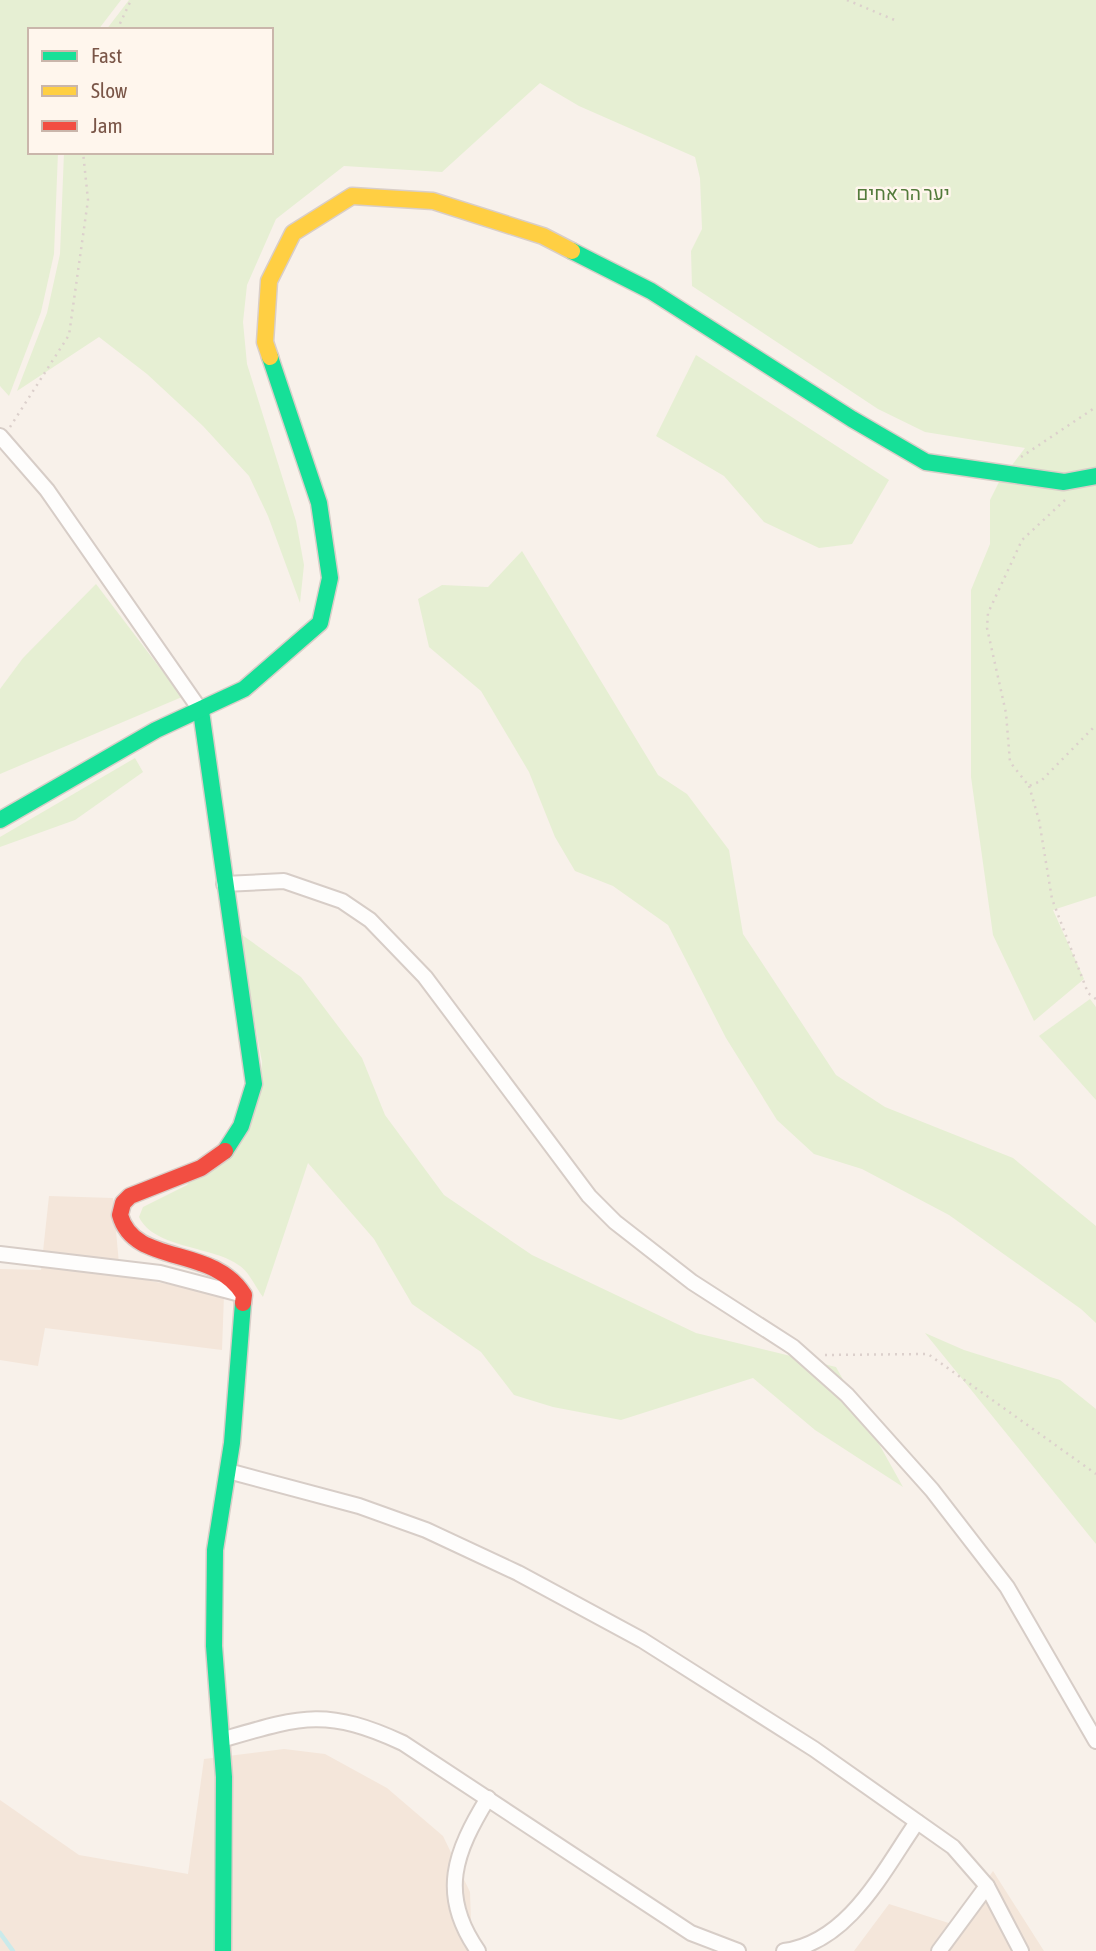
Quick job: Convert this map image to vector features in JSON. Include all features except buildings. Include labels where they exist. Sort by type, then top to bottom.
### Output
[{"type":"main road","points":[[0,820],[156,730],[244,689],[320,623],[330,578],[319,503],[264,342],[269,281],[293,233],[352,196],[433,201],[543,236],[651,291],[852,419],[926,462],[1064,482],[1096,477]]},
{"type":"main road","points":[[201,711],[254,1084],[240,1128],[227,1149],[201,1168],[133,1195],[122,1205],[120,1212],[126,1230],[144,1244],[220,1269],[239,1284],[244,1295],[228,1471],[215,1550],[214,1646],[221,1740],[223,1951]]},
{"type":"street","points":[[1,437],[47,490],[201,711]]},
{"type":"street","points":[[224,884],[284,881],[342,901],[370,920],[425,977],[590,1196],[692,1282],[804,1356],[847,1395],[932,1490],[1007,1587],[1096,1741]]},
{"type":"street","points":[[0,1254],[160,1273],[244,1295]]},
{"type":"street","points":[[228,1471],[359,1506],[426,1530],[518,1573],[642,1640],[814,1749],[953,1847],[987,1886],[1021,1951]]},
{"type":"street","points":[[221,1740],[288,1720],[334,1718],[366,1726],[403,1743],[691,1933],[738,1951]]},
{"type":"street","points":[[478,1951],[466,1933],[457,1907],[453,1878],[459,1851],[488,1798]]},
{"type":"street","points":[[784,1951],[798,1949],[830,1934],[855,1910],[917,1822]]},
{"type":"street","points":[[939,1951],[987,1886]]},
{"type":"path","points":[[118,28],[131,0]]},
{"type":"path","points":[[847,0],[897,21]]},
{"type":"path","points":[[1,437],[69,335],[88,200],[83,154]]},
{"type":"path","points":[[1002,473],[1026,453],[1096,407]]},
{"type":"path","points":[[1064,482],[1068,496],[1022,540],[988,613],[987,628],[1006,713],[1010,762],[1029,786],[1039,820],[1052,899],[1088,993],[1096,999]]},
{"type":"path","points":[[1029,786],[1041,780],[1096,725]]},
{"type":"path","points":[[804,1356],[928,1354],[1096,1474]]},
{"type":"shaded area","points":[[49,1196],[113,1198],[120,1275],[224,1295],[222,1350],[45,1328],[38,1366],[0,1360],[0,1269],[41,1270]]},
{"type":"shaded area","points":[[284,1749],[325,1754],[387,1788],[443,1836],[470,1892],[472,1951],[0,1951],[0,1800],[79,1855],[188,1874],[204,1759]]},
{"type":"shaded area","points":[[993,1871],[1044,1951],[854,1951],[889,1904],[955,1925]]},
{"type":"green space","points":[[0,0],[121,0],[100,28],[28,28],[28,154],[58,154],[54,254],[41,312],[9,396],[0,386]]},
{"type":"green space","name":"יער הר אחים","points":[[129,0],[1096,0],[1096,896],[1053,910],[1084,979],[1034,1021],[993,935],[971,777],[971,590],[990,544],[990,500],[999,482],[1025,448],[925,432],[878,409],[692,286],[691,251],[702,229],[700,178],[695,157],[579,106],[540,83],[442,172],[344,166],[276,219],[247,285],[243,322],[247,364],[296,521],[304,565],[300,603],[268,516],[249,476],[203,426],[147,374],[99,337],[17,391],[47,313],[60,254],[64,154],[273,154],[273,28],[108,28]]},
{"type":"green space","points":[[696,355],[889,480],[852,544],[819,548],[764,522],[724,476],[656,436]]},
{"type":"green space","points":[[522,551],[658,775],[687,794],[729,850],[743,934],[836,1075],[885,1107],[1013,1158],[1096,1226],[1096,1323],[1081,1309],[949,1215],[862,1169],[814,1154],[777,1120],[726,1038],[668,925],[613,886],[575,871],[555,837],[529,772],[481,691],[429,647],[418,599],[442,585],[488,587]]},
{"type":"green space","points":[[96,584],[182,697],[0,774],[0,689],[23,658]]},
{"type":"green space","points":[[135,758],[143,772],[75,820],[0,847],[0,837]]},
{"type":"green space","points":[[238,932],[301,977],[362,1058],[385,1115],[444,1195],[532,1255],[696,1333],[836,1367],[903,1487],[815,1430],[753,1378],[621,1420],[553,1407],[514,1395],[481,1352],[412,1304],[374,1239],[308,1163],[263,1297],[246,1272],[229,1259],[171,1241],[147,1227],[139,1217],[143,1207],[187,1185],[259,1096],[262,1062]]},
{"type":"green space","points":[[1090,999],[1096,1007],[1096,1100],[1039,1036]]},
{"type":"green space","points":[[925,1333],[964,1350],[1060,1380],[1096,1409],[1096,1544]]},
{"type":"waterway","points":[[0,1933],[13,1951]]},
{"type":"traffic: fast","points":[[572,251],[651,291],[852,419],[926,462],[1064,482],[1096,476]]},
{"type":"traffic: fast","points":[[0,820],[156,730],[244,689],[320,623],[330,578],[319,503],[270,357]]},
{"type":"traffic: fast","points":[[201,711],[254,1084],[241,1126],[225,1151]]},
{"type":"traffic: fast","points":[[223,1951],[224,1777],[214,1646],[215,1550],[232,1443],[243,1303]]},
{"type":"traffic: slow","points":[[270,357],[265,342],[269,281],[293,233],[352,196],[433,201],[543,236],[572,251]]},
{"type":"traffic: jam","points":[[225,1151],[201,1168],[130,1196],[123,1203],[120,1215],[128,1231],[141,1242],[157,1250],[214,1268],[230,1279],[244,1295],[243,1303]]}]
